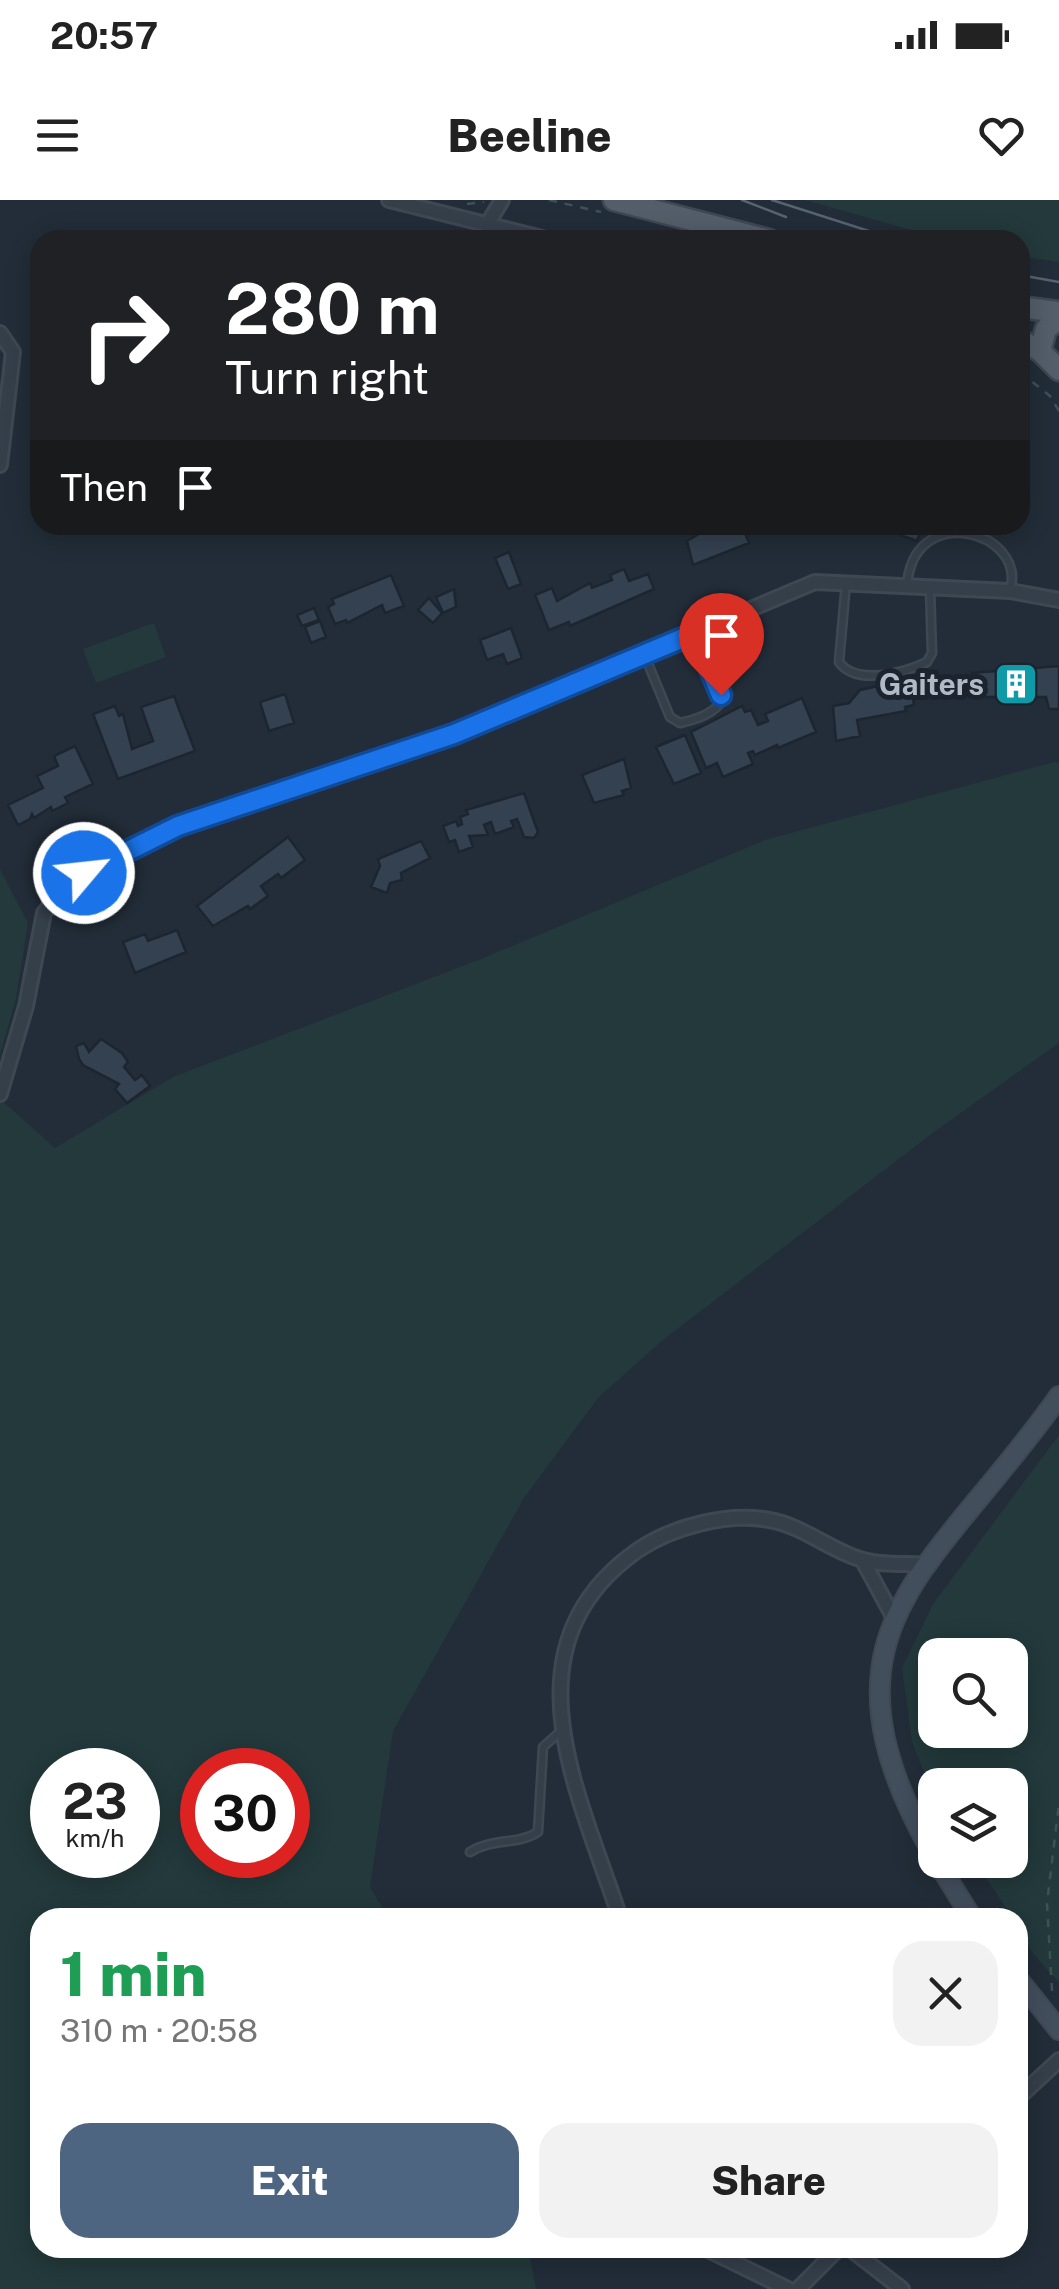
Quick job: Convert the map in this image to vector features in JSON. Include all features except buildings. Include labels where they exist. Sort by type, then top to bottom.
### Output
[{"type":"main road","points":[[614,200],[730,230]]},
{"type":"main road","points":[[1030,309],[1059,315]]},
{"type":"main road","points":[[1040,351],[1046,329],[1059,315]]},
{"type":"main road","points":[[1030,346],[1059,370]]},
{"type":"street","points":[[389,200],[508,230]]},
{"type":"street","points":[[487,225],[501,200]]},
{"type":"street","points":[[0,333],[13,352],[0,464]]},
{"type":"street","points":[[0,1094],[26,1006],[44,914],[62,890],[84,873],[178,826],[454,734],[815,582],[1010,591],[1059,600]]},
{"type":"street","points":[[918,1824],[895,1780],[879,1716],[880,1664],[894,1618],[929,1565],[1059,1396]]},
{"type":"street","points":[[617,1908],[562,1730],[558,1700],[573,1619],[610,1570],[658,1537],[712,1522],[770,1520],[863,1560],[929,1565]]},
{"type":"street","points":[[863,1560],[894,1618]]},
{"type":"street","points":[[948,1878],[966,1908]]},
{"type":"street","points":[[1028,1991],[1059,2030]]},
{"type":"street","points":[[1028,2089],[1059,2060]]},
{"type":"street","points":[[724,2258],[788,2289]]},
{"type":"street","points":[[798,2289],[828,2258]]},
{"type":"street","points":[[862,2258],[902,2289]]},
{"type":"lane","points":[[907,588],[908,569],[924,542],[936,535]]},
{"type":"lane","points":[[963,535],[984,539],[1008,557],[1014,573],[1010,591]]},
{"type":"lane","points":[[846,582],[840,662],[845,670],[861,676],[927,662],[932,654],[930,589]]},
{"type":"lane","points":[[644,654],[670,717],[680,723],[698,717],[717,708],[721,695],[695,633]]},
{"type":"lane","points":[[470,1852],[492,1840],[538,1832],[543,1747],[562,1730]]},
{"type":"path","points":[[437,212],[454,205],[501,200]]},
{"type":"path","points":[[1030,380],[1050,396],[1059,411]]},
{"type":"path","points":[[1052,1990],[1047,1903],[1059,1803]]},
{"type":"green space","points":[[805,200],[1059,200],[1059,262],[1030,258],[1030,230],[912,230]]},
{"type":"green space","points":[[154,623],[166,657],[96,683],[83,649]]},
{"type":"green space","points":[[1059,763],[1059,1043],[934,1132],[663,1340],[598,1398],[524,1498],[393,1731],[370,1887],[383,1908],[30,1908],[30,2258],[530,2258],[536,2289],[0,2289],[0,1099],[55,1148],[173,1077],[481,959],[765,840]]},
{"type":"green space","points":[[0,869],[28,923],[16,999],[0,1055]]},
{"type":"green space","points":[[1059,1435],[1059,1982],[1028,1945],[1028,1908],[1006,1908],[986,1878],[1028,1878],[1028,1768],[922,1768],[912,1742],[902,1668],[933,1604]]},
{"type":"tram line","points":[[742,200],[786,217]]},
{"type":"tram line","points":[[772,200],[866,230]]},
{"type":"tram line","points":[[1030,277],[1059,282]]},
{"type":"place","name":"Gaiters","points":[[1016,684]]},
{"type":"route","points":[[84,873],[178,826],[454,734],[695,633],[721,695]]}]
